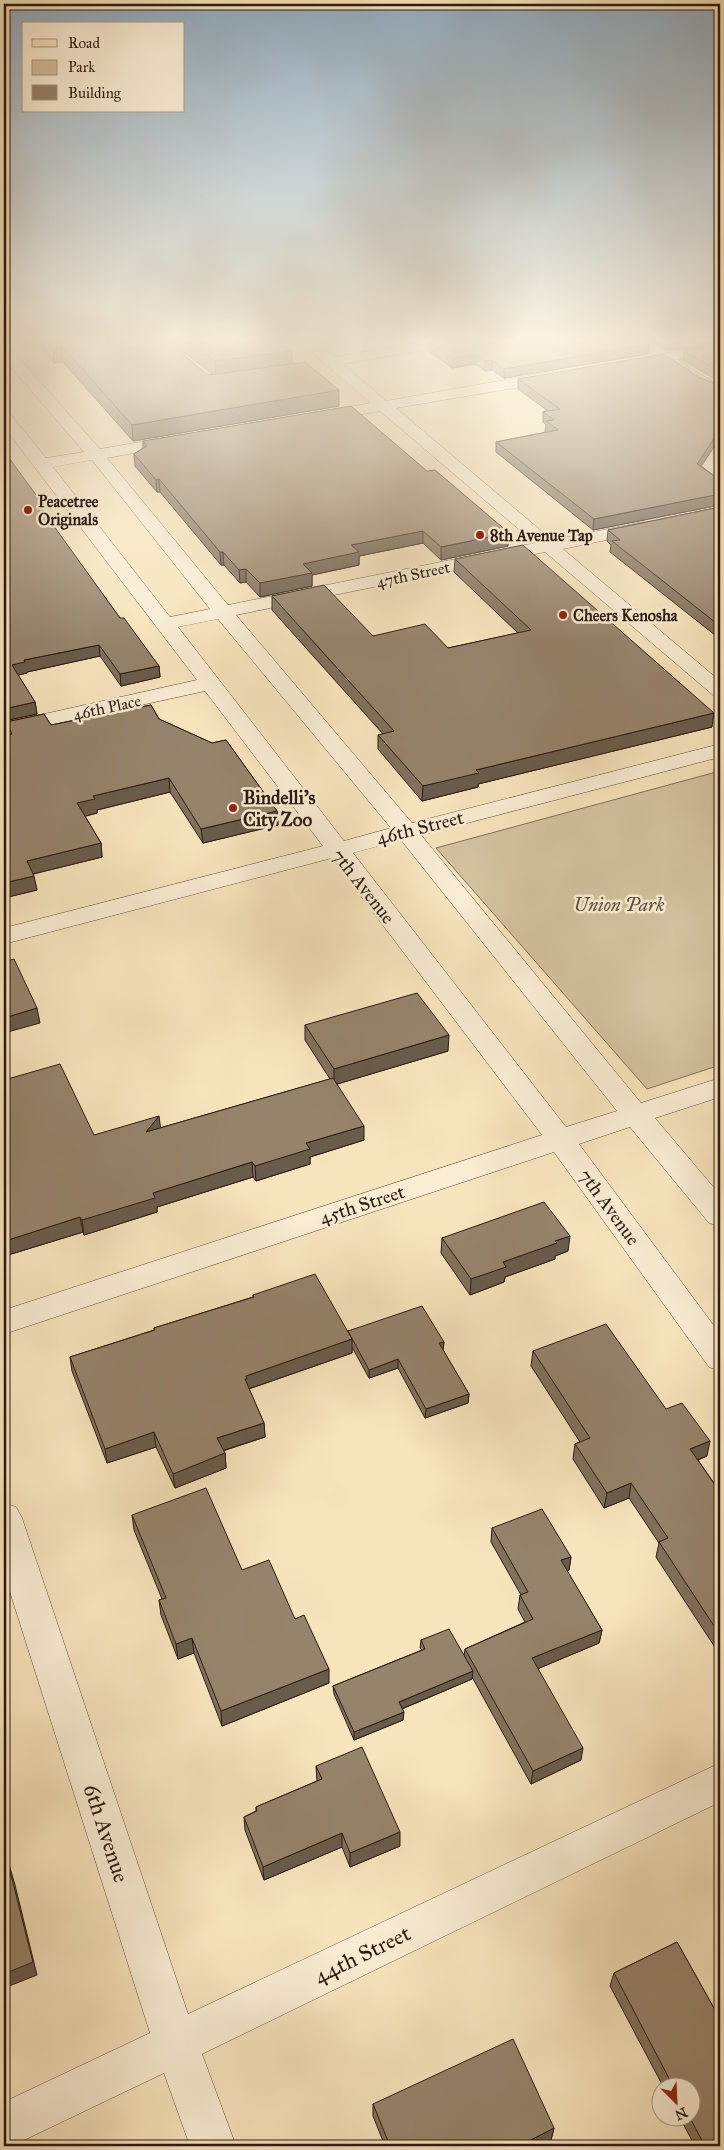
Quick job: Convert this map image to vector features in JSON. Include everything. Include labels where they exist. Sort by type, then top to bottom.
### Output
[{"type":"street","name":"7th Avenue","points":[[23,440],[560,1139],[720,1358]]},
{"type":"street","points":[[83,440],[720,1215]]},
{"type":"street","points":[[42,464],[179,440]]},
{"type":"street","points":[[424,440],[720,691]]},
{"type":"street","name":"47th Street","points":[[164,624],[663,522]]},
{"type":"street","name":"46th Place","points":[[4,729],[209,684]]},
{"type":"street","name":"46th Street","points":[[4,936],[336,848],[720,750]]},
{"type":"street","name":"45th Street","points":[[4,1322],[720,1087]]},
{"type":"street","name":"6th Avenue","points":[[4,1518],[176,2044],[213,2146]]},
{"type":"street","name":"44th Street","points":[[4,2126],[720,1782]]},
{"type":"green space","name":"Union Park","points":[[720,771],[720,1065],[647,1089],[436,848]]},
{"type":"building","points":[[391,440],[427,471],[435,470],[509,533],[441,547],[423,531],[351,545],[359,552],[303,564],[312,573],[260,583],[246,569],[239,570],[223,552],[220,552],[159,479],[156,480],[134,454],[147,446],[143,441]]},
{"type":"building","points":[[505,440],[713,440],[697,464],[720,480],[720,494],[594,519],[496,442]]},
{"type":"building","points":[[4,451],[42,503],[38,504],[120,618],[124,618],[159,666],[120,674],[99,645],[24,660],[25,662],[12,665],[35,702],[4,709]]},
{"type":"building","points":[[720,507],[720,626],[612,541],[620,540],[608,530]]},
{"type":"building","points":[[523,545],[714,713],[476,770],[479,773],[423,786],[378,735],[394,731],[272,596],[324,585],[373,636],[425,624],[448,648],[531,630],[455,559]]},
{"type":"building","points":[[151,705],[159,719],[212,743],[226,740],[277,811],[201,829],[169,778],[93,796],[95,799],[77,803],[101,843],[27,861],[34,876],[4,883],[4,736],[12,734],[6,722],[44,714],[51,725]]},
{"type":"building","points":[[14,959],[37,1008],[4,1018],[4,962]]},
{"type":"building","points":[[417,993],[449,1035],[334,1069],[305,1025]]},
{"type":"building","points":[[60,1064],[94,1135],[159,1116],[146,1132],[333,1078],[364,1126],[306,1143],[310,1149],[255,1166],[252,1162],[153,1193],[155,1198],[82,1220],[80,1217],[5,1241],[4,1080]]},
{"type":"building","points":[[544,1202],[570,1236],[555,1241],[557,1243],[503,1262],[506,1267],[471,1279],[442,1238]]},
{"type":"building","points":[[315,1274],[352,1339],[246,1376],[247,1379],[245,1379],[264,1423],[217,1438],[225,1453],[173,1474],[154,1432],[105,1449],[70,1357],[155,1330],[154,1328],[254,1297],[253,1295]]},
{"type":"building","points":[[422,1306],[444,1342],[439,1343],[469,1394],[426,1409],[398,1359],[369,1370],[348,1331]]},
{"type":"building","points":[[606,1324],[666,1409],[682,1403],[710,1441],[690,1449],[720,1492],[720,1635],[659,1542],[668,1538],[631,1483],[607,1493],[575,1444],[590,1438],[533,1351]]},
{"type":"building","points":[[206,1488],[242,1570],[269,1560],[295,1619],[304,1615],[329,1669],[221,1711],[192,1638],[176,1644],[159,1600],[166,1598],[132,1515]]},
{"type":"building","points":[[542,1509],[571,1557],[561,1560],[602,1630],[532,1658],[583,1748],[533,1771],[465,1649],[533,1619],[520,1595],[528,1592],[492,1528]]},
{"type":"building","points":[[449,1629],[473,1671],[399,1702],[404,1712],[354,1732],[333,1686],[425,1649],[421,1640]]},
{"type":"building","points":[[362,1747],[400,1832],[350,1853],[342,1833],[263,1867],[244,1817],[257,1811],[256,1807],[322,1779],[316,1766]]},
{"type":"building","points":[[4,1848],[33,1962],[4,1974]]},
{"type":"building","points":[[677,1942],[720,2019],[720,2146],[705,2146],[695,2128],[702,2128],[702,2078],[669,2078],[614,1973]]},
{"type":"building","points":[[513,2039],[554,2128],[519,2146],[390,2146],[373,2104]]},
{"type":"place","name":"Peacetree Originals","points":[[28,510]]},
{"type":"place","name":"8th Avenue Tap","points":[[480,535]]},
{"type":"place","name":"Cheers Kenosha","points":[[563,615]]},
{"type":"place","name":"Bindelli's City Zoo","points":[[233,808]]}]
